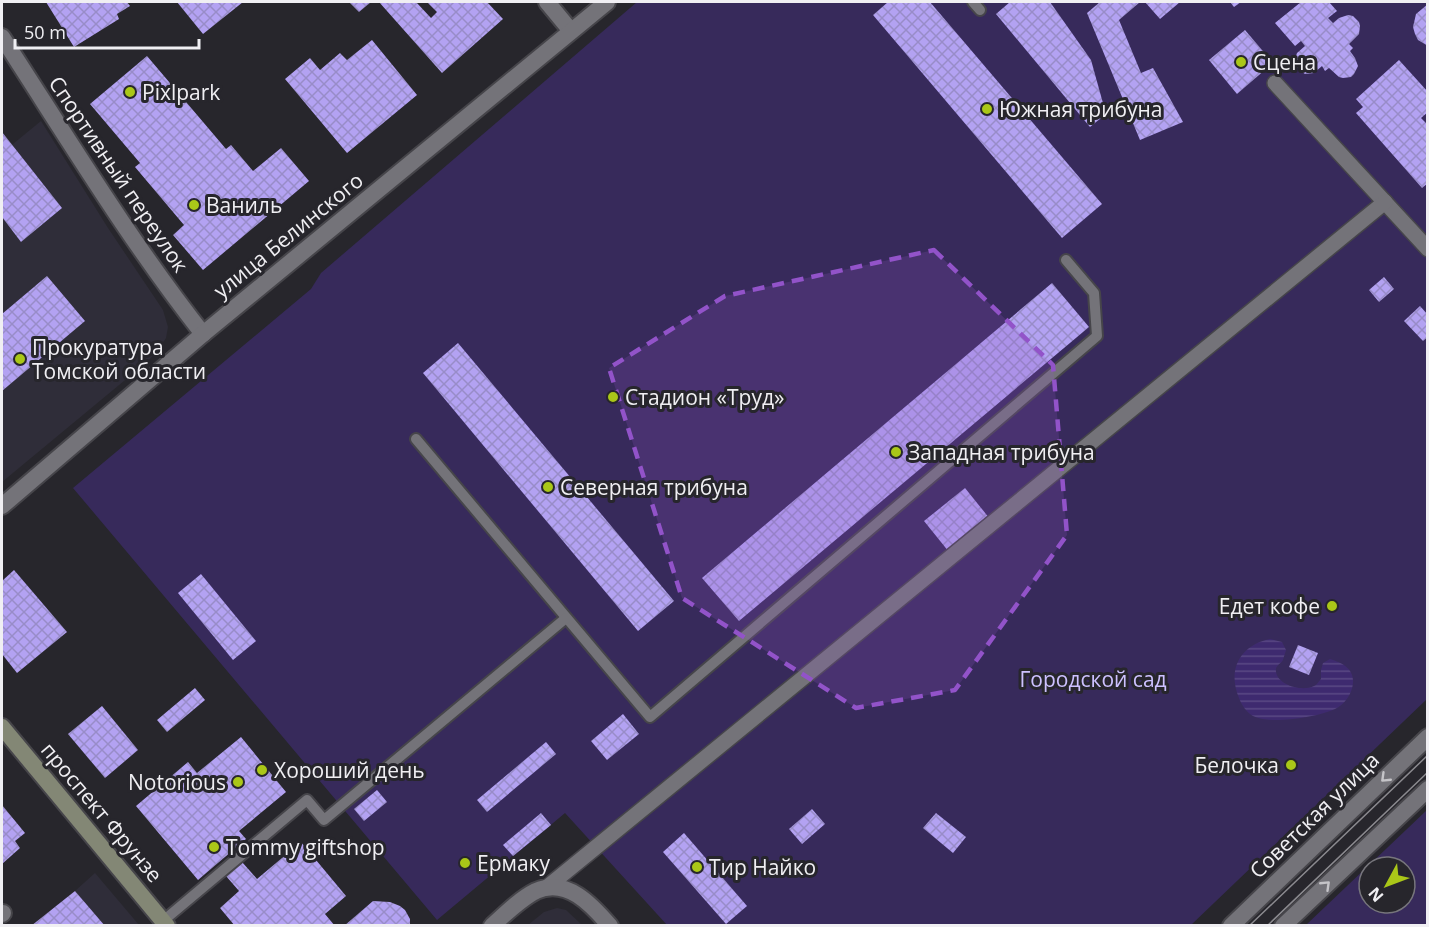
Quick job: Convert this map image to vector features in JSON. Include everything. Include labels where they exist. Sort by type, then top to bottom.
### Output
[{"type":"main road","name":"проспект Фрунзе","points":[[2,727],[165,923]]},
{"type":"street","points":[[547,2],[571,31]]},
{"type":"street","name":"улица Белинского","points":[[2,506],[203,334],[607,2]]},
{"type":"street","name":"Спортивный переулок","points":[[2,37],[119,217],[179,304],[203,334]]},
{"type":"street","points":[[1275,83],[1428,249]]},
{"type":"street","points":[[546,888],[1385,202]]},
{"type":"street","name":"Советская улица","points":[[1231,926],[1428,737]]},
{"type":"street","points":[[1283,926],[1428,789]]},
{"type":"street","points":[[492,926],[535,891],[546,888],[560,888],[575,893],[591,904],[610,926]]},
{"type":"lane","points":[[416,439],[650,717],[1097,336],[1094,293],[1066,260]]},
{"type":"lane","points":[[165,923],[307,800],[324,820],[566,618]]},
{"type":"highlighted area","points":[[934,250],[1053,365],[1067,535],[955,690],[856,708],[682,598],[609,368],[725,296]]},
{"type":"shaded area","points":[[41,121],[163,310],[168,327],[166,338],[148,361],[2,482],[2,153]]},
{"type":"shaded area","points":[[1270,639],[1282,642],[1286,650],[1283,660],[1276,668],[1281,681],[1297,688],[1309,688],[1316,685],[1321,679],[1323,663],[1330,659],[1350,670],[1353,683],[1350,695],[1339,707],[1306,717],[1271,720],[1251,715],[1239,698],[1236,688],[1236,669],[1244,653],[1260,642]]},
{"type":"shaded area","points":[[95,873],[139,925],[31,926],[75,891]]},
{"type":"shaded area","points":[[557,908],[566,910],[582,925],[528,925],[544,912]]},
{"type":"green space","name":"Городской сад","points":[[637,2],[1427,2],[1427,699],[1191,925],[667,925],[565,813],[437,920],[73,488],[311,289],[321,273]]},
{"type":"green space","points":[[1427,810],[1427,925],[1306,925],[1357,877],[1357,915],[1417,915],[1417,855],[1380,855]]},
{"type":"building","points":[[46,2],[127,2],[130,6],[117,14],[119,19],[74,47]]},
{"type":"building","points":[[177,2],[243,2],[203,34]]},
{"type":"building","points":[[349,2],[371,2],[359,12]]},
{"type":"building","points":[[379,2],[416,2],[431,18],[437,12],[427,2],[487,2],[503,19],[442,73]]},
{"type":"building","name":"Южная трибуна","points":[[888,2],[930,2],[1102,204],[1062,238],[873,15]]},
{"type":"building","points":[[1010,2],[1050,2],[1091,60],[1106,114],[1090,127],[996,14]]},
{"type":"building","points":[[1100,2],[1140,2],[1119,20],[1141,73],[1153,68],[1183,122],[1140,140],[1087,13]]},
{"type":"building","points":[[1145,2],[1180,2],[1160,19]]},
{"type":"building","points":[[1230,2],[1241,2],[1234,7]]},
{"type":"building","points":[[1301,2],[1329,2],[1337,11],[1328,18],[1333,23],[1348,15],[1353,16],[1359,22],[1359,34],[1349,44],[1353,48],[1350,51],[1358,66],[1351,77],[1339,77],[1329,68],[1325,71],[1322,66],[1314,73],[1305,74],[1296,66],[1294,62],[1297,53],[1305,46],[1301,41],[1295,46],[1275,23]]},
{"type":"building","points":[[1428,4],[1428,46],[1418,40],[1413,27],[1416,14]]},
{"type":"building","name":"Сцена","points":[[1245,30],[1273,63],[1237,94],[1209,60]]},
{"type":"building","points":[[372,40],[417,95],[347,153],[285,79],[310,58],[320,70],[340,53],[347,60]]},
{"type":"building","points":[[147,56],[226,149],[231,145],[253,171],[281,148],[309,181],[203,270],[173,235],[184,225],[135,167],[140,163],[90,104]]},
{"type":"building","points":[[1399,60],[1428,92],[1428,112],[1421,118],[1428,125],[1428,183],[1422,188],[1356,113],[1363,107],[1356,99]]},
{"type":"building","points":[[2,132],[62,208],[21,242],[2,217]]},
{"type":"building","name":"Прокуратура Томской области","points":[[47,276],[85,321],[2,391],[2,314]]},
{"type":"building","points":[[1384,277],[1394,289],[1379,302],[1369,290]]},
{"type":"building","name":"Западная трибуна","points":[[1052,283],[1089,327],[739,621],[702,578]]},
{"type":"building","points":[[1420,306],[1428,315],[1428,337],[1423,341],[1404,321]]},
{"type":"building","name":"Северная трибуна","points":[[458,343],[674,601],[638,631],[423,373]]},
{"type":"building","points":[[965,488],[990,519],[949,552],[924,521]]},
{"type":"building","points":[[14,570],[67,632],[17,673],[2,654],[2,581]]},
{"type":"building","points":[[201,574],[256,641],[233,660],[178,593]]},
{"type":"building","points":[[1298,645],[1318,653],[1309,675],[1289,667]]},
{"type":"building","points":[[195,688],[205,700],[167,732],[157,720]]},
{"type":"building","points":[[102,706],[138,750],[105,778],[68,734]]},
{"type":"building","points":[[623,714],[639,734],[607,760],[591,741]]},
{"type":"building","points":[[241,737],[286,792],[239,831],[246,839],[198,880],[136,806],[188,762],[197,773]]},
{"type":"building","points":[[546,742],[556,754],[487,812],[477,800]]},
{"type":"building","points":[[377,790],[387,802],[364,821],[354,809]]},
{"type":"building","points":[[2,805],[25,833],[15,841],[20,848],[2,864]]},
{"type":"building","points":[[812,809],[825,824],[802,844],[789,829]]},
{"type":"building","points":[[541,813],[551,825],[513,856],[503,845]]},
{"type":"building","points":[[936,813],[966,837],[953,853],[923,828]]},
{"type":"building","points":[[684,833],[747,906],[726,924],[663,852]]},
{"type":"building","points":[[301,842],[346,896],[325,914],[335,926],[235,926],[220,908],[239,891],[226,876],[242,862],[257,879]]},
{"type":"building","points":[[75,891],[105,926],[31,926]]},
{"type":"building","points":[[373,901],[390,902],[400,906],[410,919],[410,926],[344,926]]},
{"type":"tram line","points":[[1249,926],[1428,755]]},
{"type":"tram line","points":[[1267,926],[1428,772]]},
{"type":"place","name":"Сцена","points":[[1241,62]]},
{"type":"place","name":"Pixlpark","points":[[130,92]]},
{"type":"place","name":"Южная трибуна","points":[[987,109]]},
{"type":"place","name":"Ваниль","points":[[194,205]]},
{"type":"place","name":"Прокуратура Томской области","points":[[20,359]]},
{"type":"place","name":"Стадион «Труд»","points":[[613,397]]},
{"type":"place","name":"Западная трибуна","points":[[896,452]]},
{"type":"place","name":"Северная трибуна","points":[[548,487]]},
{"type":"place","name":"Едет кофе","points":[[1332,606]]},
{"type":"place","name":"Белочка","points":[[1291,765]]},
{"type":"place","name":"Хороший день","points":[[262,770]]},
{"type":"place","name":"Notorious","points":[[238,782]]},
{"type":"place","name":"Tommy giftshop","points":[[214,847]]},
{"type":"place","name":"Ермаку","points":[[465,863]]},
{"type":"place","name":"Тир Найко","points":[[697,867]]}]
